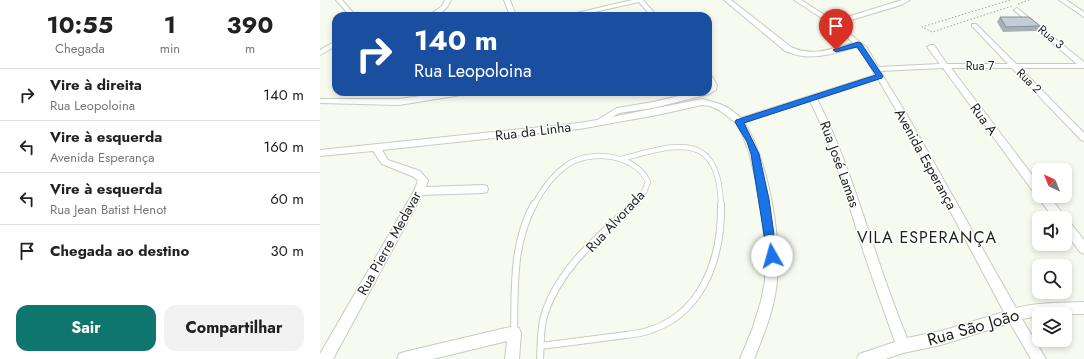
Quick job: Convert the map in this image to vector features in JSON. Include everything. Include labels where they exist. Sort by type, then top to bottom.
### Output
[{"type":"street","points":[[339,0],[350,12]]},
{"type":"street","points":[[437,12],[445,7],[448,0]]},
{"type":"street","points":[[507,0],[512,12]]},
{"type":"street","points":[[585,12],[640,0],[650,12]]},
{"type":"street","points":[[727,0],[796,54],[810,55],[858,44]]},
{"type":"street","name":"Avenida Esperança","points":[[797,0],[833,24],[858,44],[878,73],[1013,316],[1039,359]]},
{"type":"street","points":[[833,24],[908,0]]},
{"type":"street","points":[[1062,0],[1084,15]]},
{"type":"street","name":"Rua 3","points":[[1017,10],[1084,66]]},
{"type":"street","name":"Rua 2","points":[[974,25],[1084,138]]},
{"type":"street","points":[[320,52],[332,45]]},
{"type":"street","name":"Rua A","points":[[930,47],[1032,181]]},
{"type":"street","name":"Rua 7","points":[[739,122],[812,98],[878,73],[945,66],[1084,66]]},
{"type":"street","points":[[334,100],[338,96]]},
{"type":"street","points":[[399,102],[402,96]]},
{"type":"street","points":[[320,101],[399,102],[440,96]]},
{"type":"street","points":[[596,123],[617,111],[661,104],[692,96]]},
{"type":"street","name":"Rua José Lamas","points":[[812,98],[824,121],[849,188],[877,275],[903,346]]},
{"type":"street","name":"Rua da Linha","points":[[320,153],[522,133],[596,123],[702,102],[710,102],[719,106],[739,122]]},
{"type":"street","points":[[739,122],[751,142],[755,154],[763,192],[772,256],[771,281],[764,314],[747,359]]},
{"type":"street","name":"Rua Pierre Medavar","points":[[325,359],[419,191],[423,180],[421,176],[386,162],[376,148]]},
{"type":"street","points":[[419,191],[483,189]]},
{"type":"street","points":[[1048,203],[1055,211]]},
{"type":"street","points":[[1072,233],[1084,249]]},
{"type":"street","name":"Rua São João","points":[[864,359],[903,346],[941,338],[1027,311],[1084,308]]},
{"type":"street","points":[[404,359],[514,333]]},
{"type":"street","name":"Rua Alvorada","points":[[512,359],[514,333]]},
{"type":"lane","points":[[541,346],[644,332],[669,322],[692,304],[705,285],[718,248],[722,217],[720,186],[710,160],[697,149],[685,146],[667,148],[620,159]]},
{"type":"lane","name":"Rua Alvorada","points":[[514,333],[517,249],[525,223],[532,208],[550,182],[564,168],[574,161],[594,156],[620,159],[640,169],[647,178],[647,186],[637,202],[567,272],[554,291],[544,316],[540,359]]},
{"type":"path","points":[[1010,0],[922,27],[932,32],[1029,0]]},
{"type":"building","points":[[1000,17],[1029,17],[1040,26],[1006,27]]},
{"type":"district","name":"VILA ESPERANÇA","points":[[927,237]]},
{"type":"route","points":[[772,256],[762,186],[755,154],[751,142],[739,122],[880,76],[864,50],[858,44],[836,50]]}]
